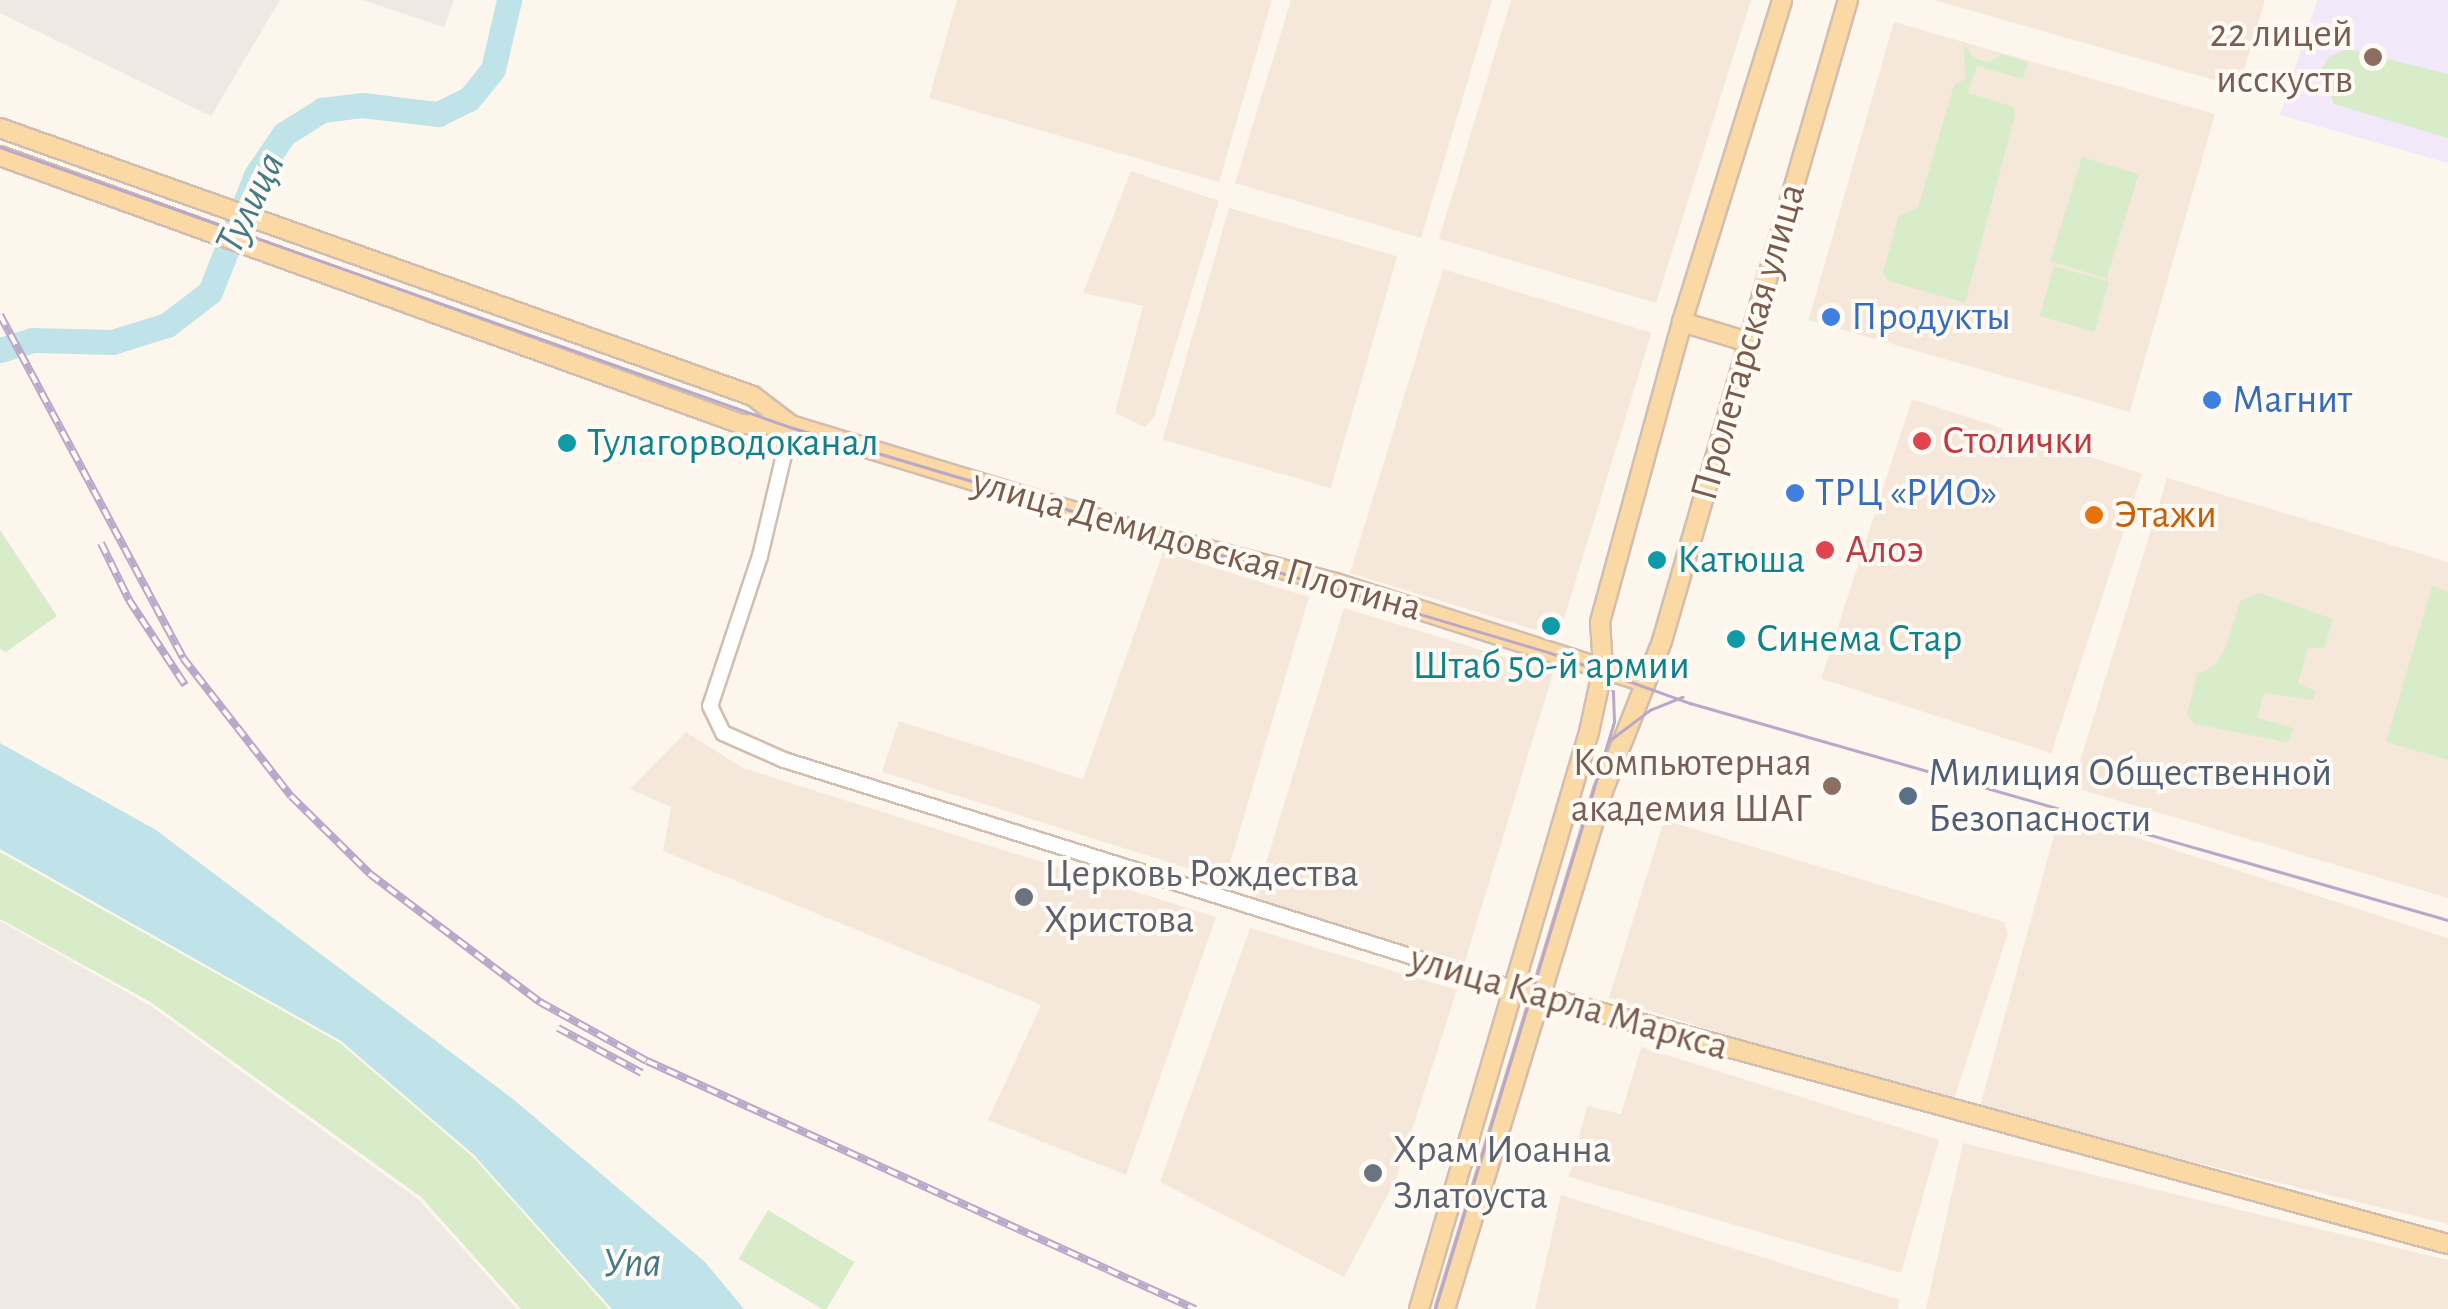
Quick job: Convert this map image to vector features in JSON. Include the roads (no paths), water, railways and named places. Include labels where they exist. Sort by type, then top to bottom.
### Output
[{"type":"main road","name":"Пролетарская улица","points":[[1419,1309],[1515,988],[1603,668],[1600,622],[1682,322],[1782,0]]},
{"type":"main road","name":"Пролетарская улица","points":[[1445,1309],[1540,996],[1642,681],[1662,640],[1846,1]]},
{"type":"main road","name":"улица Демидовская Плотина","points":[[4,129],[754,396],[791,425]]},
{"type":"main road","name":"улица Демидовская Плотина","points":[[0,156],[742,424],[791,425],[1603,668]]},
{"type":"main road","points":[[490,303],[495,335]]},
{"type":"main road","points":[[1682,322],[1748,342]]},
{"type":"main road","points":[[1603,668],[1642,681]]},
{"type":"main road","name":"улица Карла Маркса","points":[[1515,988],[2448,1244]]},
{"type":"street","name":"улица Карла Маркса","points":[[791,425],[760,556],[710,706],[723,733],[784,760],[1515,988]]},
{"type":"water","name":"Упа","points":[[0,743],[156,830],[513,1099],[705,1262],[744,1309],[612,1309],[474,1155],[341,1041],[0,849]]},
{"type":"waterway","name":"Тулица","points":[[0,350],[32,340],[112,342],[167,325],[210,292],[256,175],[284,134],[322,110],[362,105],[438,114],[469,99],[493,69],[509,0]]},
{"type":"tram line","points":[[0,147],[790,427],[1551,653],[1690,703],[2448,920]]},
{"type":"tram line","points":[[1435,1309],[1614,722],[1613,692],[1602,669]]},
{"type":"tram line","points":[[1610,740],[1650,710],[1682,697]]},
{"type":"railway","points":[[0,315],[183,658],[291,796],[370,874],[540,1002],[647,1061],[1195,1309]]},
{"type":"railway","points":[[101,543],[129,600],[185,685]]},
{"type":"railway","points":[[558,1028],[642,1073]]},
{"type":"place","name":"22 лицей исскуств","points":[[2373,57]]},
{"type":"place","name":"Продукты","points":[[1831,317]]},
{"type":"place","name":"Магнит","points":[[2212,400]]},
{"type":"place","name":"Столички","points":[[1922,441]]},
{"type":"place","name":"Тулагорводоканал","points":[[567,443]]},
{"type":"place","name":"ТРЦ «РИО»","points":[[1795,493]]},
{"type":"place","name":"Этажи","points":[[2094,515]]},
{"type":"place","name":"Алоэ","points":[[1825,550]]},
{"type":"place","name":"Катюша","points":[[1657,560]]},
{"type":"place","name":"Штаб 50-й армии","points":[[1551,626]]},
{"type":"place","name":"Синема Стар","points":[[1736,639]]},
{"type":"place","name":"Компьютерная академия ШАГ","points":[[1832,786]]},
{"type":"place","name":"Милиция Общественной Безопасности","points":[[1908,796]]},
{"type":"place","name":"Церковь Рождества Христова","points":[[1024,897]]},
{"type":"place","name":"Храм Иоанна Златоуста","points":[[1373,1173]]}]
